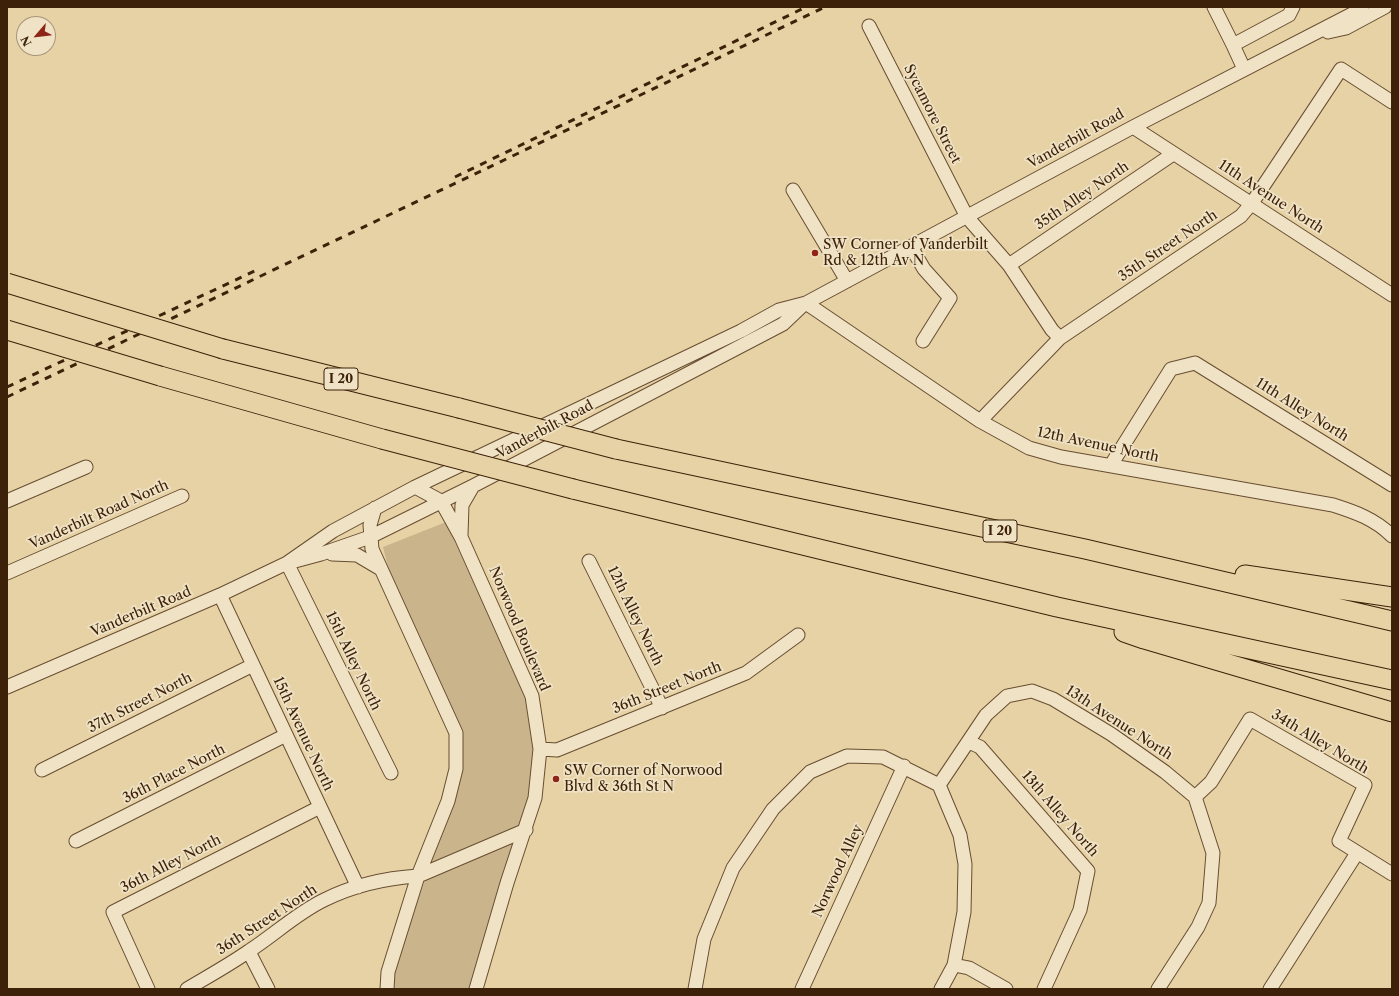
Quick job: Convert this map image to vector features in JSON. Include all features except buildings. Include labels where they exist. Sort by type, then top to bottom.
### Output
[{"type":"highway","name":"I 20","points":[[7,283],[223,349],[616,449],[1085,549],[1392,621]]},
{"type":"highway","points":[[7,330],[160,376],[382,439],[573,489],[1057,607],[1392,680]]},
{"type":"highway","points":[[1085,549],[1392,597]]},
{"type":"highway","points":[[1057,607],[1144,639],[1391,711]]},
{"type":"street","points":[[1214,7],[1244,69]]},
{"type":"street","points":[[1233,45],[1289,15],[1293,7]]},
{"type":"street","name":"Vanderbilt Road","points":[[7,686],[220,595],[287,563],[334,530],[415,487],[741,331],[779,310],[806,303],[1133,127],[1362,7]]},
{"type":"street","points":[[1309,36],[1346,28],[1385,7]]},
{"type":"street","name":"Sycamore Street","points":[[868,26],[967,217]]},
{"type":"street","name":"35th Street North","points":[[980,421],[1060,338],[1241,216],[1252,203],[1341,69],[1392,102]]},
{"type":"street","name":"11th Avenue North","points":[[1133,127],[1392,295]]},
{"type":"street","name":"35th Alley North","points":[[1009,265],[1173,154]]},
{"type":"street","points":[[793,190],[847,281]]},
{"type":"street","points":[[967,217],[1009,265],[1052,330],[1060,338]]},
{"type":"street","points":[[911,247],[924,269],[950,298],[924,342]]},
{"type":"street","name":"Vanderbilt Road","points":[[287,563],[321,554],[370,537],[473,486],[783,324],[806,303]]},
{"type":"street","name":"12th Avenue North","points":[[806,303],[980,421],[1029,448],[1061,457],[1333,505],[1367,518],[1378,524],[1392,536]]},
{"type":"street","name":"11th Alley North","points":[[1111,466],[1171,369],[1195,363],[1392,485]]},
{"type":"street","points":[[7,501],[86,467]]},
{"type":"street","points":[[461,537],[462,505],[473,486]]},
{"type":"street","points":[[415,487],[441,502]]},
{"type":"street","name":"Vanderbilt Road North","points":[[7,573],[182,496]]},
{"type":"street","name":"Norwood Boulevard","points":[[441,502],[461,537],[532,696],[540,749],[535,798],[526,830],[507,883],[476,989]]},
{"type":"street","points":[[376,508],[370,525],[372,549],[379,568],[456,733],[456,770],[451,788],[418,876],[388,972],[387,989]]},
{"type":"street","points":[[321,554],[357,555],[379,568]]},
{"type":"street","name":"12th Alley North","points":[[589,561],[662,708]]},
{"type":"street","name":"15th Alley North","points":[[287,563],[391,773]]},
{"type":"street","name":"15th Avenue North","points":[[220,595],[358,887]]},
{"type":"street","name":"36th Street North","points":[[540,749],[557,750],[746,673],[798,635]]},
{"type":"street","name":"37th Street North","points":[[42,770],[253,665]]},
{"type":"street","name":"13th Avenue North","points":[[969,742],[986,715],[995,705],[1007,696],[1032,691],[1053,699],[1099,727],[1165,772],[1196,797]]},
{"type":"street","name":"34th Alley North","points":[[1196,797],[1211,782],[1250,719],[1365,785],[1339,841],[1357,852]]},
{"type":"street","name":"36th Place North","points":[[76,841],[286,735]]},
{"type":"street","points":[[939,785],[969,742]]},
{"type":"street","name":"13th Alley North","points":[[969,742],[980,747],[1088,871],[1080,910],[1044,989]]},
{"type":"street","points":[[695,989],[704,939],[734,868],[773,809],[810,772],[847,756],[883,757],[904,766],[939,785],[960,835],[965,864],[964,912],[954,965],[941,989]]},
{"type":"street","name":"Norwood Alley","points":[[802,989],[904,766]]},
{"type":"street","points":[[1158,989],[1198,927],[1209,903],[1212,853],[1196,797]]},
{"type":"street","name":"36th Alley North","points":[[148,989],[113,912],[320,807]]},
{"type":"street","name":"36th Street North","points":[[187,989],[249,952],[298,916],[324,900],[358,887],[405,877],[418,876],[526,830]]},
{"type":"street","points":[[1270,989],[1357,852],[1392,874]]},
{"type":"street","points":[[249,952],[268,989]]},
{"type":"street","points":[[954,965],[969,968],[1006,989]]},
{"type":"shaded area","points":[[446,522],[525,697],[533,750],[528,797],[471,989],[392,989],[393,973],[462,772],[462,734],[391,579],[383,547]]},
{"type":"railway","points":[[455,177],[806,7]]},
{"type":"railway","points":[[7,397],[825,7]]},
{"type":"railway","points":[[7,387],[259,269]]},
{"type":"place","name":"SW Corner of Vanderbilt Rd & 12th Av N","points":[[815,253]]},
{"type":"place","name":"SW Corner of Norwood Blvd & 36th St N","points":[[556,779]]}]
